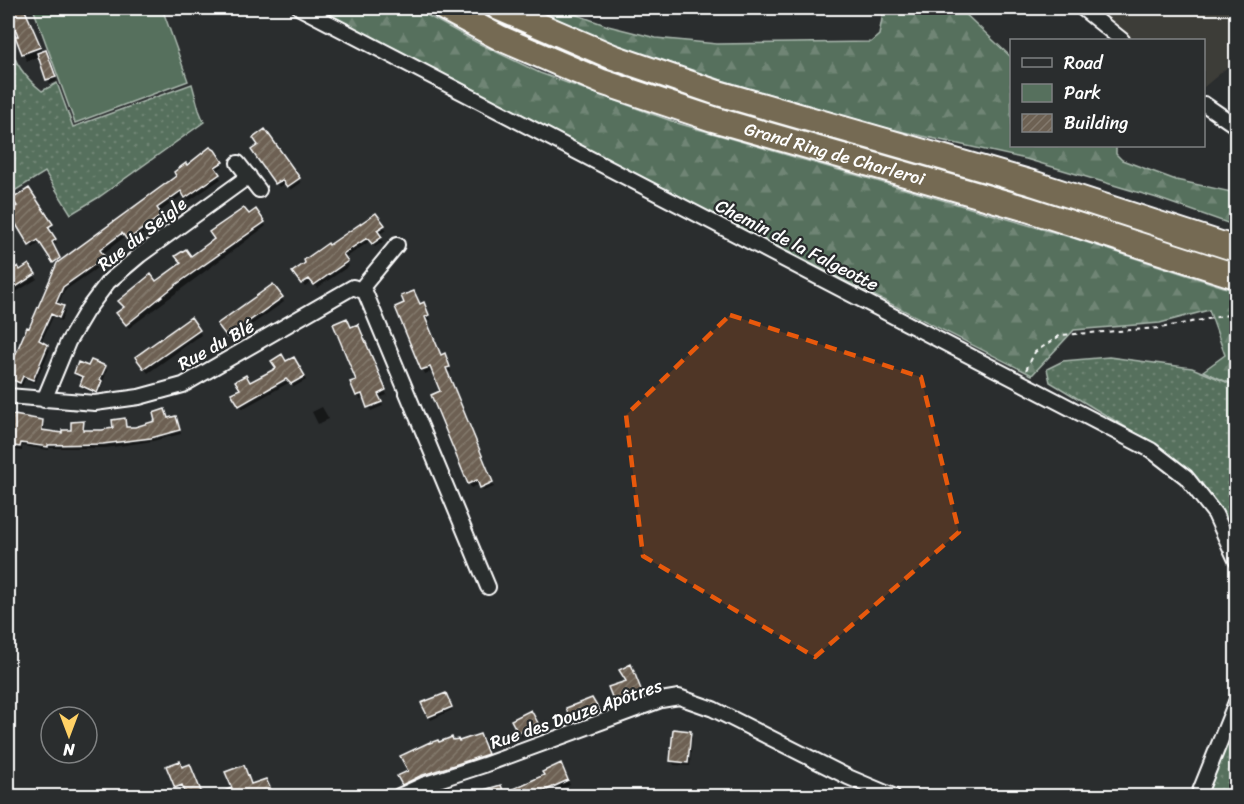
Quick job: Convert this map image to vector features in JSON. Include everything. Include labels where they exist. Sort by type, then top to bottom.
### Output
[{"type":"highway","name":"Grand Ring de Charleroi","points":[[444,8],[500,38],[602,82],[713,119],[1027,208],[1236,276]]},
{"type":"highway","name":"Grand Ring de Charleroi","points":[[499,8],[613,57],[718,93],[1032,183],[1236,249]]},
{"type":"street","name":"Chemin de la Falgeotte","points":[[300,8],[1151,450],[1186,477],[1215,514],[1236,560]]},
{"type":"street","points":[[1091,10],[1121,39]]},
{"type":"street","points":[[1205,105],[1236,126]]},
{"type":"street","points":[[238,163],[260,190]]},
{"type":"street","name":"Rue du Seigle","points":[[44,400],[68,342],[87,310],[108,282],[140,255],[249,176]]},
{"type":"street","points":[[398,245],[360,290],[365,292],[488,587]]},
{"type":"street","name":"Rue du Blé","points":[[8,396],[96,403],[139,397],[183,385],[353,287],[360,290]]},
{"type":"street","name":"Rue des Douze Apôtres","points":[[399,796],[423,785],[661,700],[678,698],[713,709],[848,777],[893,796]]},
{"type":"street","points":[[1198,796],[1236,702]]},
{"type":"path","points":[[1022,381],[1035,352],[1061,335],[1160,328],[1228,315],[1236,319]]},
{"type":"highlighted area","points":[[730,315],[921,377],[959,532],[815,657],[643,556],[626,415]]},
{"type":"shaded area","points":[[1092,8],[1236,8],[1236,60],[1205,86],[1205,39],[1131,39]]},
{"type":"green space","points":[[33,8],[162,8],[188,81],[75,123]]},
{"type":"green space","points":[[312,8],[414,8],[540,73],[677,123],[1073,238],[1236,291],[1236,386],[1203,371],[1225,355],[1209,310],[1160,323],[1074,330],[1032,375],[586,150],[404,53]]},
{"type":"green space","points":[[526,8],[558,8],[608,26],[656,38],[717,44],[871,42],[879,35],[884,8],[959,8],[1010,56],[1010,147],[1116,147],[1116,154],[1122,160],[1176,180],[1236,193],[1236,226],[1157,198],[1026,159],[886,128],[701,74],[634,52]]},
{"type":"green space","points":[[8,41],[21,69],[36,86],[42,91],[57,83],[73,127],[192,84],[204,122],[99,197],[71,214],[45,172],[8,195]]},
{"type":"green space","points":[[1109,357],[1192,368],[1236,386],[1236,515],[1229,520],[1195,475],[1149,441],[1050,382],[1047,369],[1063,361]]},
{"type":"green space","points":[[1236,721],[1236,796],[1204,796]]},
{"type":"building","points":[[8,8],[24,8],[41,47],[22,54]]},
{"type":"building","points":[[46,50],[56,77],[46,80],[37,53]]},
{"type":"building","points":[[265,129],[300,178],[287,187],[282,180],[275,184],[251,150],[258,145],[253,138]]},
{"type":"building","points":[[210,147],[215,150],[223,162],[215,167],[220,174],[185,198],[181,191],[157,208],[162,215],[127,240],[122,233],[100,250],[105,257],[63,287],[56,303],[64,306],[59,318],[51,314],[39,340],[48,345],[33,380],[23,376],[20,383],[8,378],[8,372],[27,327],[29,328],[57,263],[176,176],[174,172]]},
{"type":"building","points":[[29,188],[53,224],[48,227],[56,239],[52,242],[60,258],[53,263],[38,240],[29,246],[8,211],[17,206],[12,199]]},
{"type":"building","points":[[244,208],[249,214],[256,209],[265,222],[177,284],[126,325],[116,313],[124,307],[118,301],[151,274],[156,281],[181,263],[175,256],[186,249],[191,256],[214,239],[209,232]]},
{"type":"building","points":[[376,213],[385,225],[377,230],[382,237],[372,244],[367,238],[350,249],[343,254],[348,261],[314,285],[309,279],[301,284],[292,272],[305,263],[304,260]]},
{"type":"building","points":[[29,264],[36,274],[8,292],[8,273],[18,266],[20,270]]},
{"type":"building","points":[[273,284],[283,297],[227,337],[217,324]]},
{"type":"building","points":[[414,291],[420,304],[424,302],[429,315],[425,317],[441,355],[445,353],[450,367],[446,368],[493,482],[480,488],[477,480],[468,484],[431,395],[440,391],[430,367],[421,370],[395,307],[404,303],[401,296]]},
{"type":"building","points":[[191,317],[200,330],[144,369],[135,357]]},
{"type":"building","points":[[347,318],[351,327],[358,324],[386,390],[378,394],[382,402],[367,408],[362,394],[356,396],[350,382],[356,380],[333,324]]},
{"type":"building","points":[[282,354],[286,361],[294,357],[305,376],[291,384],[286,379],[239,406],[231,393],[240,389],[235,381],[246,375],[250,382],[276,368],[271,361]]},
{"type":"building","points":[[91,360],[106,366],[97,393],[80,385],[83,377],[74,373],[78,362],[88,366]]},
{"type":"building","points":[[165,409],[168,418],[176,416],[180,430],[151,438],[103,444],[48,445],[48,447],[21,443],[20,447],[8,445],[8,414],[43,420],[42,430],[62,433],[62,430],[71,430],[71,422],[84,421],[83,430],[102,430],[113,428],[112,420],[125,418],[126,427],[135,427],[155,421],[153,413]]},
{"type":"building","points":[[631,664],[644,697],[616,707],[608,687],[626,681],[619,670]]},
{"type":"building","points":[[446,693],[452,707],[428,717],[421,703]]},
{"type":"building","points":[[592,698],[601,713],[586,718],[585,714],[570,720],[566,708]]},
{"type":"building","points":[[531,710],[538,723],[518,733],[511,720]]},
{"type":"building","points":[[673,729],[691,731],[688,763],[670,761]]},
{"type":"building","points":[[480,734],[488,754],[420,776],[402,785],[397,776],[408,771],[400,756],[430,742],[438,740],[439,742],[452,737],[453,740],[458,739],[459,741]]},
{"type":"building","points":[[180,761],[182,767],[190,764],[203,796],[187,796],[182,785],[175,788],[166,766]]},
{"type":"building","points":[[561,763],[568,780],[540,793],[541,796],[471,796],[470,794],[501,785],[504,793],[544,775],[542,772]]},
{"type":"building","points":[[244,765],[251,784],[266,779],[274,796],[212,796],[232,788],[225,772]]}]
